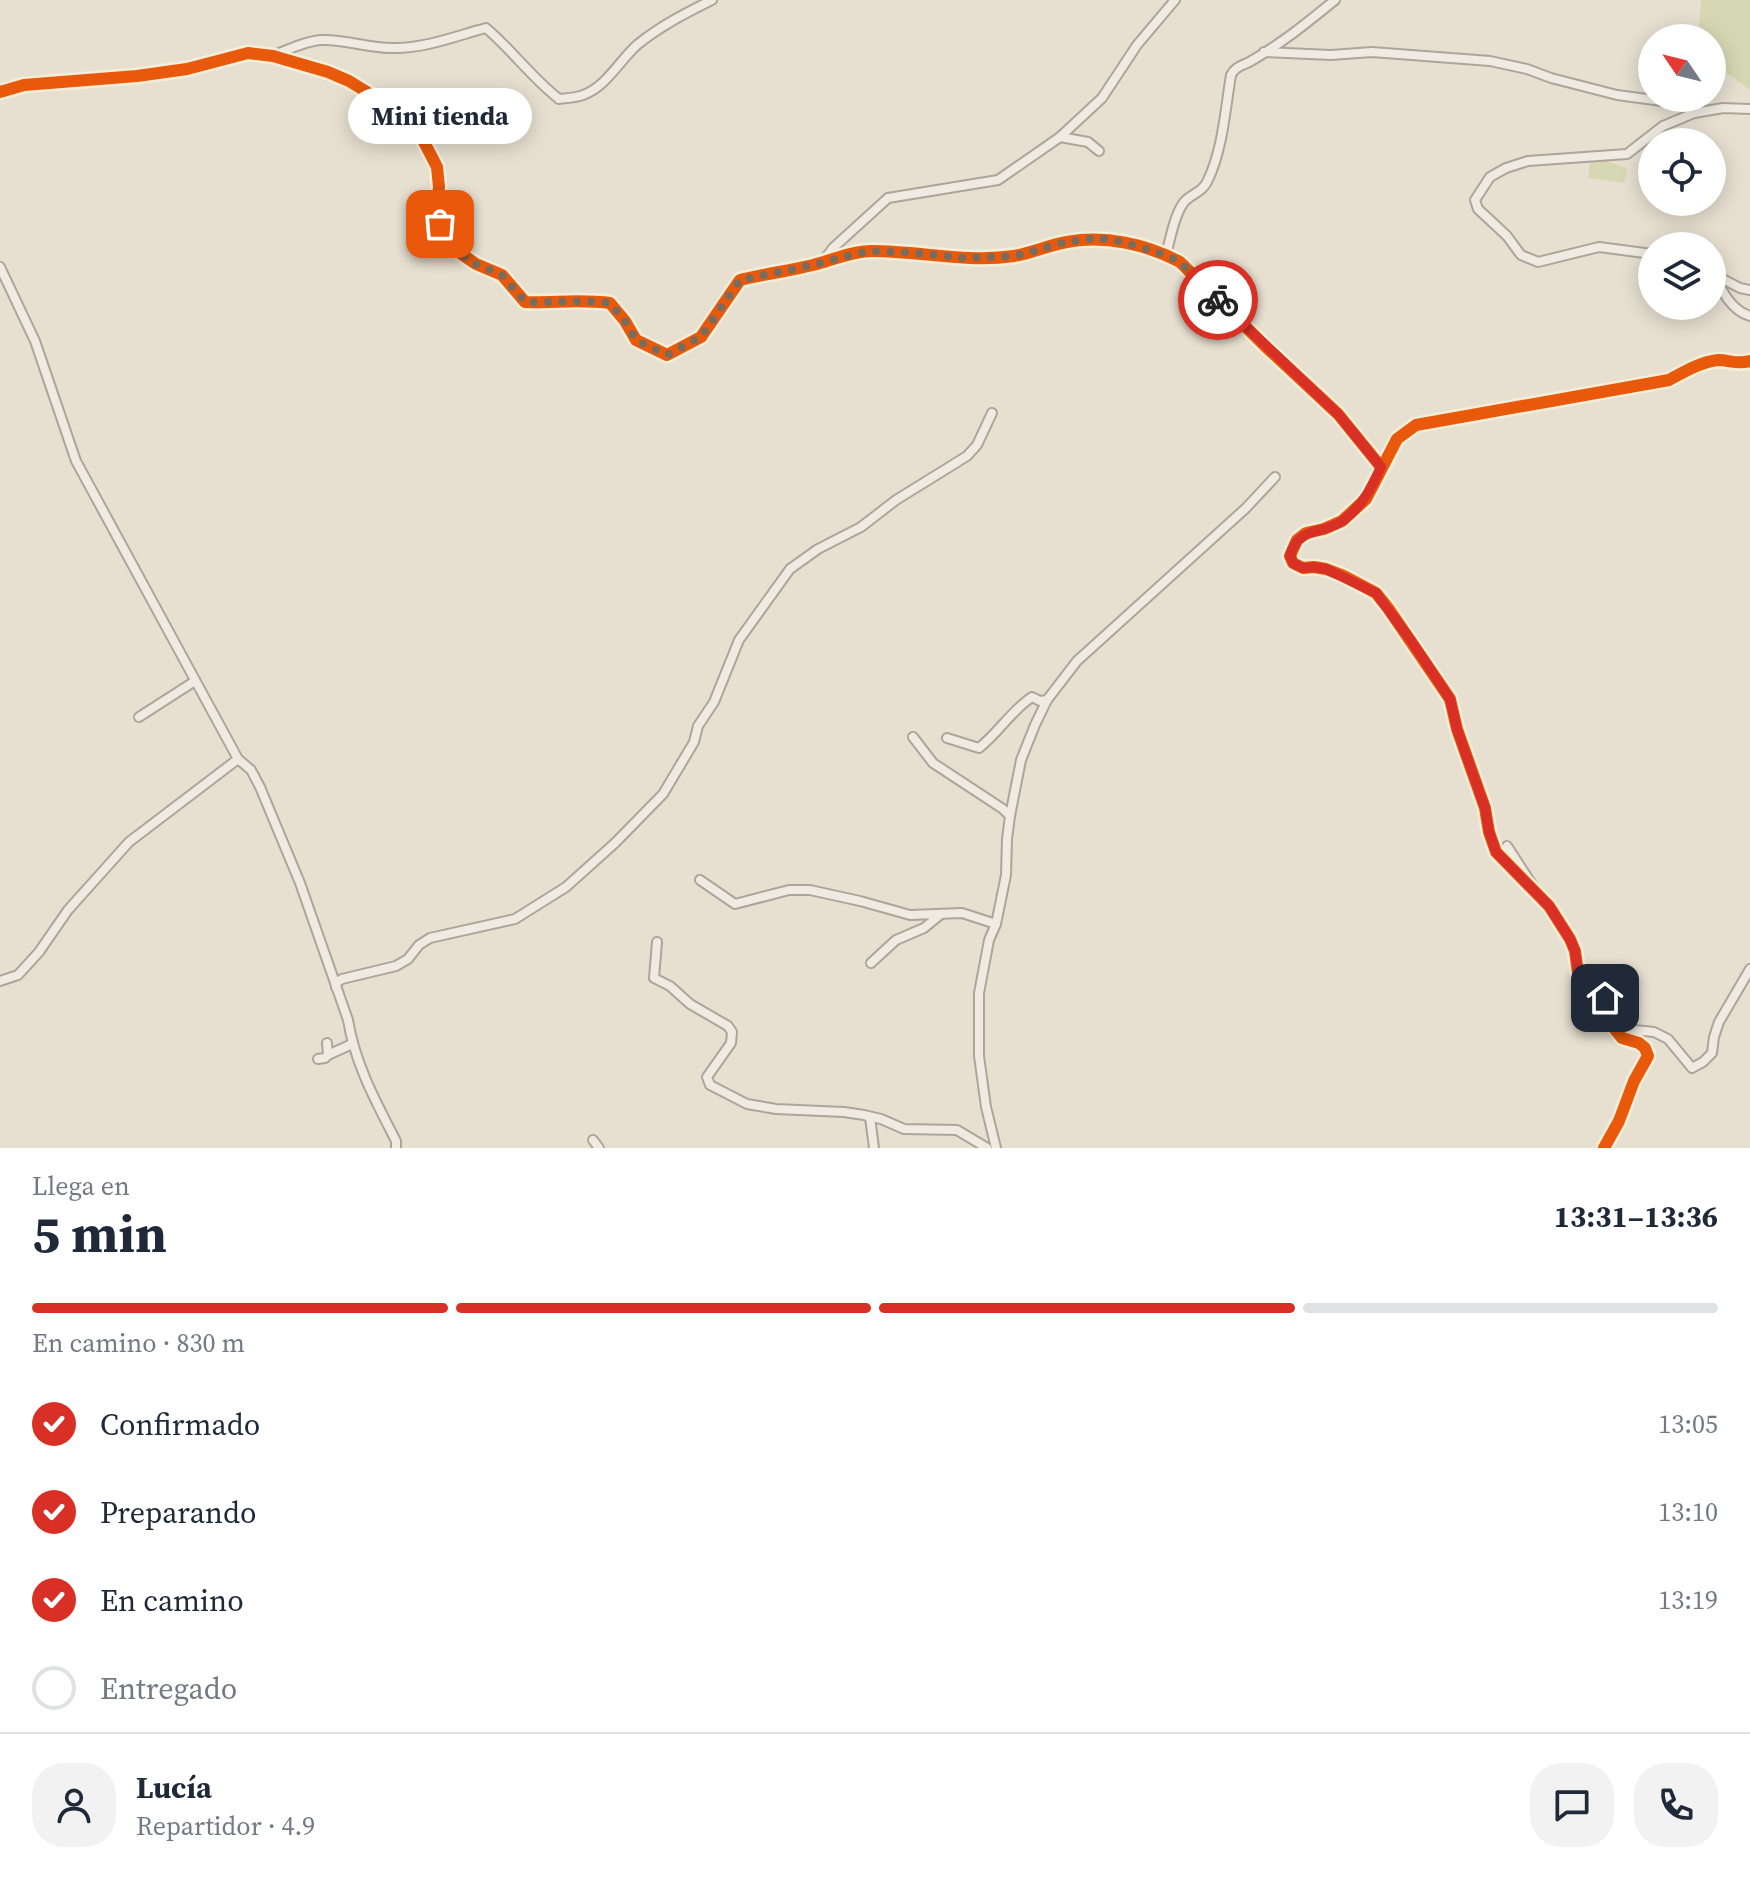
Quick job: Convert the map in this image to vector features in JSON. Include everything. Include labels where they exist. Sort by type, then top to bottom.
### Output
[{"type":"street","points":[[273,56],[317,40],[338,40],[372,48],[398,48],[434,43],[486,28],[503,42],[542,86],[559,99],[574,98],[586,95],[595,88],[637,45],[673,19],[712,0]]},
{"type":"street","points":[[824,261],[833,248],[888,198],[998,180],[1060,137],[1102,98],[1137,45],[1175,0]]},
{"type":"street","points":[[1166,255],[1181,207],[1204,188],[1218,158],[1234,68],[1296,32],[1335,0]]},
{"type":"street","points":[[1264,52],[1331,55],[1372,52],[1490,61],[1617,95],[1677,103],[1694,113]]},
{"type":"street","points":[[0,92],[24,85],[187,69],[248,53],[273,56],[328,72],[375,97],[422,138],[437,167],[437,206],[444,242],[476,264],[502,275],[525,302],[610,303],[636,340],[667,355],[701,337],[740,280],[869,251],[964,258],[1015,256],[1066,242],[1098,238],[1123,242],[1180,262],[1338,414],[1381,467]]},
{"type":"street","points":[[1638,252],[1599,247],[1538,262],[1531,260],[1521,255],[1507,236],[1478,209],[1475,200],[1490,177],[1506,168],[1528,161],[1627,154],[1663,126],[1694,113],[1723,108],[1750,109]]},
{"type":"street","points":[[1060,137],[1088,142],[1099,151]]},
{"type":"street","points":[[0,267],[35,341],[76,461],[238,759],[251,770],[260,787],[300,883],[348,1020],[352,1044],[371,1092],[396,1141],[396,1148]]},
{"type":"street","points":[[1726,280],[1750,290]]},
{"type":"street","points":[[1726,296],[1739,312],[1750,316]]},
{"type":"street","points":[[1548,905],[1496,852],[1450,699],[1388,608],[1376,593],[1344,576],[1326,569],[1303,568],[1293,563],[1290,556],[1297,540],[1306,533],[1342,521],[1366,499],[1397,439],[1416,425],[1669,380],[1695,366],[1718,360],[1750,361]]},
{"type":"street","points":[[336,987],[342,979],[396,966],[408,959],[426,939],[515,919],[566,887],[663,794],[714,702],[739,640],[790,569],[818,549],[861,527],[896,500],[967,456],[977,445],[992,413]]},
{"type":"street","points":[[996,1148],[979,1056],[979,993],[1006,875],[1010,816],[1021,760],[1047,700],[1077,661],[1246,508],[1275,477]]},
{"type":"street","points":[[139,717],[195,681]]},
{"type":"street","points":[[947,738],[979,748],[1023,703],[1032,697],[1047,700]]},
{"type":"street","points":[[913,737],[933,763],[1010,816]]},
{"type":"street","points":[[0,981],[18,975],[39,952],[68,910],[129,842],[238,759]]},
{"type":"street","points":[[1507,846],[1570,939],[1578,973],[1605,998],[1614,1028],[1622,1038],[1639,1043],[1648,1056],[1604,1148]]},
{"type":"street","points":[[700,880],[735,904],[789,890],[810,890],[910,915],[962,913],[996,924]]},
{"type":"street","points":[[871,963],[896,940],[924,928],[941,913]]},
{"type":"street","points":[[657,942],[654,978],[728,1026],[732,1032],[731,1043],[707,1077],[710,1085],[747,1104],[776,1109],[844,1112],[904,1129],[957,1130],[987,1148]]},
{"type":"street","points":[[1614,1028],[1654,1032],[1668,1039],[1692,1068],[1712,1053],[1719,1022],[1750,969]]},
{"type":"street","points":[[327,1043],[328,1055]]},
{"type":"street","points":[[318,1059],[352,1044]]},
{"type":"street","points":[[870,1117],[874,1148]]},
{"type":"green space","points":[[1701,0],[1750,0],[1750,90],[1726,72],[1726,24],[1699,24]]},
{"type":"green space","points":[[1591,156],[1627,168],[1624,183],[1588,178]]},
{"type":"cycle path","points":[[0,92],[24,85],[187,69],[248,53],[273,56],[328,72],[375,97],[422,138],[437,167],[437,206],[444,242],[476,264],[502,275],[525,302],[610,303],[636,340],[667,355],[701,337],[740,280],[850,254],[872,251],[996,258],[1081,240],[1139,246],[1180,262],[1338,414],[1381,467]]},
{"type":"cycle path","points":[[1604,1148],[1648,1056],[1645,1048],[1622,1038],[1614,1028],[1605,998],[1582,980],[1570,939],[1549,906],[1496,852],[1450,699],[1388,608],[1376,593],[1344,576],[1326,569],[1303,568],[1293,563],[1290,556],[1297,540],[1306,533],[1342,521],[1366,499],[1397,439],[1416,425],[1669,380],[1711,361],[1750,361]]},
{"type":"way so far","points":[[440,224],[444,242],[476,264],[502,275],[525,302],[610,303],[636,340],[667,355],[701,337],[740,280],[869,251],[964,258],[1015,256],[1066,242],[1098,238],[1123,242],[1180,262],[1218,300]]},
{"type":"place","name":"Mini tienda","points":[[440,224]]},
{"type":"route","points":[[1218,300],[1338,414],[1381,467],[1366,499],[1342,521],[1306,533],[1297,540],[1290,556],[1293,563],[1303,568],[1326,569],[1376,593],[1412,642],[1450,699],[1496,852],[1549,906],[1570,939],[1582,980],[1605,998]]}]
